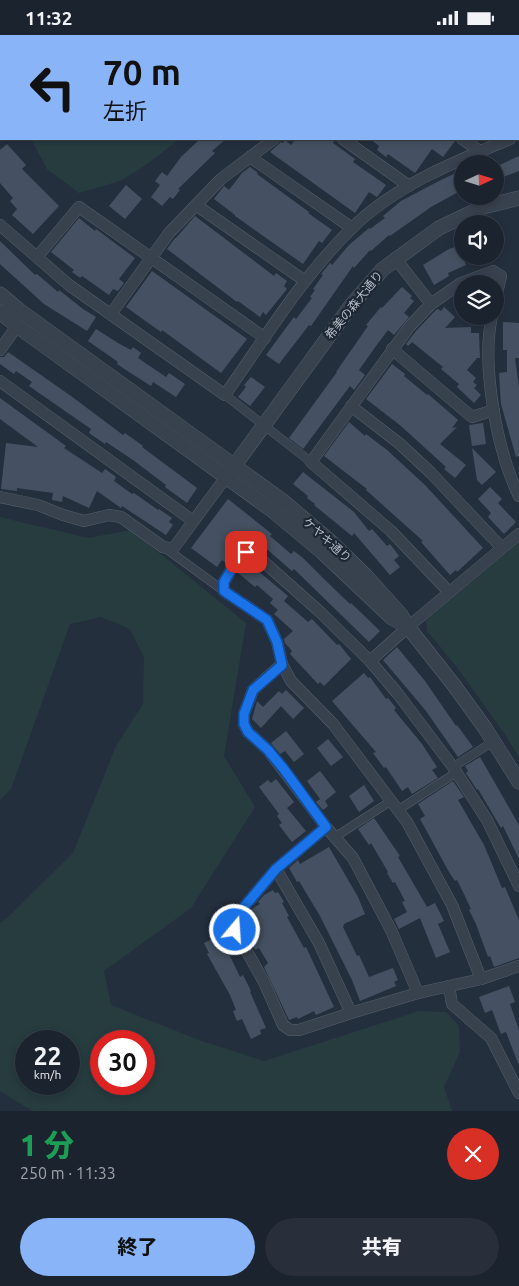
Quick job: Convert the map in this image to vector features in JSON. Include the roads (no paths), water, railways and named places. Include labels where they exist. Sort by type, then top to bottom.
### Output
[{"type":"street","points":[[112,314],[169,233],[221,179],[273,140]]},
{"type":"street","points":[[344,140],[409,186]]},
{"type":"street","points":[[464,140],[480,151]]},
{"type":"street","points":[[473,155],[508,140]]},
{"type":"street","points":[[250,157],[352,228]]},
{"type":"street","points":[[225,395],[305,281],[352,228],[377,207],[409,186],[438,169],[454,164]]},
{"type":"street","name":"希美の森大通り","points":[[230,472],[353,303],[382,269],[439,228],[482,204],[519,198]]},
{"type":"street","points":[[196,205],[305,281]]},
{"type":"street","points":[[37,257],[79,207],[265,338]]},
{"type":"street","points":[[0,225],[69,285],[225,395],[311,461],[391,531],[449,593]]},
{"type":"street","points":[[395,258],[431,304]]},
{"type":"street","points":[[482,275],[493,271],[499,275]]},
{"type":"street","points":[[311,461],[410,326],[431,304],[454,288]]},
{"type":"street","points":[[0,294],[19,311],[230,472]]},
{"type":"street","points":[[0,312],[17,326],[230,472]]},
{"type":"street","points":[[491,325],[488,374],[503,452],[519,495]]},
{"type":"street","points":[[0,350],[17,326]]},
{"type":"street","points":[[392,349],[472,417],[494,410]]},
{"type":"street","points":[[0,381],[193,521]]},
{"type":"street","points":[[351,406],[400,444],[431,473],[502,548]]},
{"type":"street","points":[[163,547],[173,549],[230,472]]},
{"type":"street","name":"ケヤキ通り","points":[[230,472],[283,501],[331,542],[366,576],[401,615],[408,627],[453,684],[494,741],[519,782]]},
{"type":"street","points":[[0,497],[38,505],[84,521],[109,515],[121,517],[267,620],[277,642],[282,665],[291,681],[333,724],[407,822],[452,905],[481,979]]},
{"type":"street","points":[[370,661],[519,534]]},
{"type":"street","points":[[224,591],[224,582],[240,555],[246,552],[255,554],[320,612],[370,661],[398,694],[455,769],[487,820],[519,886]]},
{"type":"street","points":[[282,665],[253,690],[244,714],[244,724],[248,732],[268,750],[283,768],[326,827],[353,858],[391,930],[418,993]]},
{"type":"street","points":[[335,837],[455,769],[494,741]]},
{"type":"street","points":[[326,827],[276,869],[233,920],[235,930],[264,982],[283,1025],[290,1030],[299,1031],[418,993],[481,979],[519,966]]},
{"type":"street","points":[[276,869],[319,943],[352,1013]]},
{"type":"street","points":[[449,986],[452,1004],[491,1038],[519,1093]]}]
